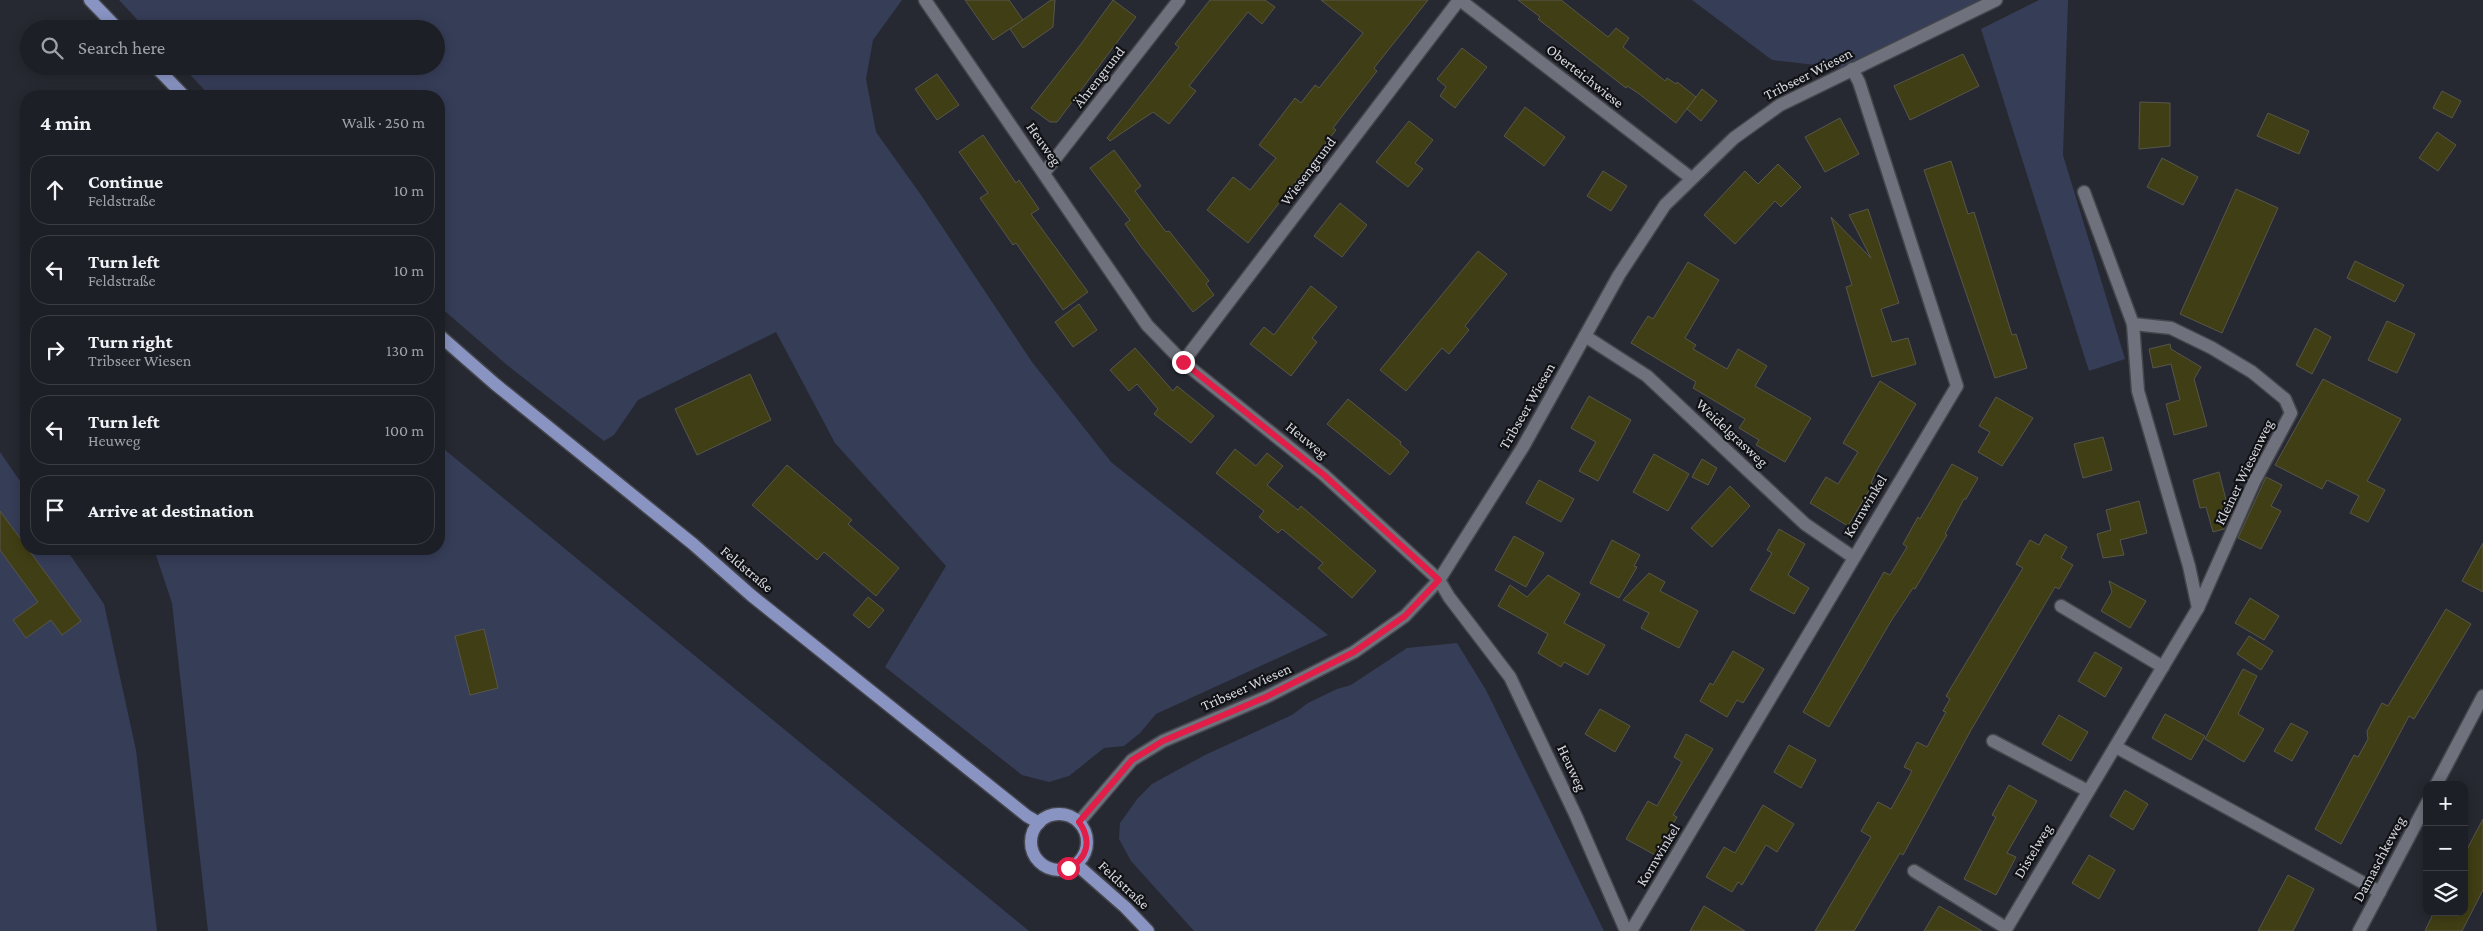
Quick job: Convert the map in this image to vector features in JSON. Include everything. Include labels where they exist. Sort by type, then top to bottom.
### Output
[{"type":"main road","points":[[90,0],[109,20]]},
{"type":"main road","points":[[164,75],[178,90]]},
{"type":"main road","name":"Feldstraße","points":[[445,340],[495,384],[602,469],[752,596],[1027,816],[1039,823],[1032,839],[1032,848],[1042,864],[1059,870],[1076,864],[1087,848],[1087,839],[1079,822]]},
{"type":"main road","points":[[1039,823],[1054,814],[1063,814],[1079,822]]},
{"type":"main road","name":"Feldstraße","points":[[1076,864],[1125,907],[1148,931]]},
{"type":"street","name":"Heuweg","points":[[925,0],[1147,325],[1183,362],[1324,475],[1439,580],[1449,597],[1510,677],[1576,816],[1626,931]]},
{"type":"street","name":"Ährengrund","points":[[1044,173],[1180,0]]},
{"type":"street","name":"Oberteichwiese","points":[[1460,0],[1691,178]]},
{"type":"street","name":"Wiesengrund","points":[[1183,362],[1460,0]]},
{"type":"street","name":"Tribseer Wiesen","points":[[1079,822],[1132,760],[1163,741],[1266,697],[1354,652],[1405,616],[1439,580],[1523,447],[1619,275],[1665,205],[1734,138],[1780,104],[1996,0]]},
{"type":"street","name":"Kornwinkel","points":[[1631,931],[1957,386],[1859,82],[1852,70]]},
{"type":"street","points":[[2084,192],[2133,324],[2138,390],[2189,566],[2198,608]]},
{"type":"street","name":"Kleiner Wiesenweg","points":[[2116,747],[2198,608],[2254,482],[2291,413],[2285,399],[2252,372],[2212,348],[2171,328],[2133,324]]},
{"type":"street","name":"Weidelgrasweg","points":[[1585,336],[1647,376],[1805,524],[1853,557]]},
{"type":"street","points":[[2061,606],[2163,667]]},
{"type":"street","points":[[2438,781],[2483,696]]},
{"type":"street","points":[[1993,741],[2088,791]]},
{"type":"street","points":[[2116,747],[2380,892]]},
{"type":"street","name":"Distelweg","points":[[1914,871],[2006,930],[2116,747]]},
{"type":"street","name":"Damaschkeweg","points":[[2359,931],[2423,811]]},
{"type":"shaded area","points":[[119,0],[902,0],[873,40],[866,79],[876,132],[921,195],[1032,362],[1111,462],[1328,635],[1156,714],[1140,733],[1124,746],[1104,748],[1069,776],[1049,782],[1022,775],[885,667],[946,566],[835,443],[776,332],[638,400],[614,435],[604,441],[507,365],[445,311],[445,90],[204,90],[190,75],[445,75],[445,20],[138,20]]},
{"type":"shaded area","points":[[1692,0],[1996,0],[1852,69],[1772,60]]},
{"type":"shaded area","points":[[2039,0],[2068,0],[2063,155],[2125,359],[2089,371],[1981,29]]},
{"type":"shaded area","points":[[445,450],[1029,931],[208,931],[172,603],[156,555],[445,555]]},
{"type":"shaded area","points":[[0,452],[20,481],[20,555],[70,555],[104,604],[136,750],[157,931],[0,931]]},
{"type":"shaded area","points":[[1457,643],[1486,690],[1604,931],[1194,931],[1131,861],[1119,839],[1120,823],[1138,798],[1152,784],[1205,755],[1292,715],[1308,703],[1337,689],[1351,685],[1407,648]]},
{"type":"building","points":[[965,0],[1009,0],[1023,20],[993,40]]},
{"type":"building","points":[[1051,0],[1055,0],[1053,27],[1023,48],[1010,29]]},
{"type":"building","points":[[1113,0],[1136,17],[1057,122],[1050,122],[1031,108]]},
{"type":"building","points":[[1210,0],[1265,0],[1275,7],[1262,24],[1248,12],[1189,86],[1196,91],[1169,124],[1153,112],[1110,141],[1107,138],[1179,47],[1175,44]]},
{"type":"building","points":[[1321,0],[1428,0],[1374,68],[1377,71],[1333,128],[1336,130],[1248,243],[1207,210],[1233,177],[1250,190],[1276,158],[1259,145],[1295,98],[1301,103],[1315,85],[1319,88],[1363,33]]},
{"type":"building","points":[[1518,0],[1561,0],[1608,37],[1616,28],[1629,38],[1623,47],[1665,81],[1667,78],[1676,84],[1677,82],[1696,97],[1676,123],[1638,93],[1627,86],[1626,88],[1538,19],[1540,17]]},
{"type":"building","points":[[1462,48],[1487,67],[1455,108],[1440,96],[1446,87],[1437,79]]},
{"type":"building","points":[[1963,54],[1979,86],[1910,120],[1894,86]]},
{"type":"building","points":[[937,74],[959,105],[937,120],[915,89]]},
{"type":"building","points":[[1702,89],[1717,101],[1701,121],[1687,109]]},
{"type":"building","points":[[2442,91],[2461,101],[2452,118],[2433,108]]},
{"type":"building","points":[[2140,102],[2170,103],[2170,146],[2139,149]]},
{"type":"building","points":[[1525,107],[1565,137],[1544,166],[1504,136]]},
{"type":"building","points":[[2268,113],[2309,131],[2299,154],[2257,136]]},
{"type":"building","points":[[1840,118],[1859,154],[1825,172],[1805,137]]},
{"type":"building","points":[[1409,121],[1433,140],[1415,163],[1423,169],[1408,187],[1376,162]]},
{"type":"building","points":[[2437,132],[2456,145],[2438,171],[2419,158]]},
{"type":"building","points":[[983,135],[1016,183],[1019,180],[1039,209],[1031,214],[1088,292],[1063,310],[1016,243],[1013,245],[980,198],[988,193],[959,152]]},
{"type":"building","points":[[1114,150],[1141,186],[1135,191],[1166,232],[1169,231],[1209,281],[1206,284],[1214,295],[1193,312],[1142,248],[1125,224],[1130,220],[1090,168]]},
{"type":"building","points":[[2162,158],[2198,177],[2183,205],[2147,187]]},
{"type":"building","points":[[1951,161],[1968,214],[1974,212],[2012,335],[2016,334],[2027,368],[1995,378],[1924,170]]},
{"type":"building","points":[[1778,164],[1801,187],[1781,207],[1775,201],[1735,244],[1704,215],[1745,171],[1758,184]]},
{"type":"building","points":[[1603,171],[1627,186],[1611,211],[1587,196]]},
{"type":"building","points":[[2236,189],[2278,208],[2222,333],[2180,314]]},
{"type":"building","points":[[1340,203],[1367,225],[1342,257],[1314,236]]},
{"type":"building","points":[[1868,209],[1899,303],[1881,309],[1892,342],[1908,338],[1916,364],[1872,377],[1846,287],[1852,285],[1831,217],[1871,258],[1849,215]]},
{"type":"building","points":[[1478,251],[1507,274],[1465,326],[1469,330],[1449,354],[1442,348],[1406,391],[1380,370]]},
{"type":"building","points":[[2355,261],[2404,285],[2395,302],[2347,278]]},
{"type":"building","points":[[1688,262],[1719,280],[1685,338],[1696,345],[1693,349],[1727,369],[1738,349],[1767,366],[1755,386],[1811,418],[1785,462],[1756,445],[1759,440],[1739,428],[1745,419],[1693,388],[1696,382],[1631,343],[1648,316],[1653,319]]},
{"type":"building","points":[[1311,286],[1337,307],[1312,338],[1317,342],[1291,376],[1250,344],[1264,327],[1274,335]]},
{"type":"building","points":[[1079,304],[1097,330],[1073,347],[1055,322]]},
{"type":"building","points":[[2387,321],[2415,334],[2397,373],[2368,360]]},
{"type":"building","points":[[2315,328],[2331,337],[2312,374],[2296,365]]},
{"type":"building","points":[[2170,344],[2171,349],[2201,367],[2194,379],[2207,426],[2174,435],[2166,404],[2180,400],[2171,364],[2153,368],[2149,349]]},
{"type":"building","points":[[1135,348],[1173,391],[1177,386],[1214,416],[1191,443],[1154,414],[1158,409],[1137,384],[1129,391],[1110,370]]},
{"type":"building","points":[[750,374],[771,420],[697,455],[675,409]]},
{"type":"building","points":[[2323,379],[2401,419],[2367,481],[2385,490],[2368,522],[2350,513],[2359,496],[2327,480],[2322,489],[2275,465]]},
{"type":"building","points":[[1880,381],[1916,404],[1877,470],[1871,483],[1873,484],[1848,526],[1810,503],[1826,477],[1838,484],[1858,452],[1843,443]]},
{"type":"building","points":[[1589,396],[1631,420],[1598,481],[1579,471],[1596,442],[1571,428]]},
{"type":"building","points":[[1996,397],[2033,418],[2002,466],[1978,452],[1990,432],[1979,426]]},
{"type":"building","points":[[1348,399],[1401,442],[1400,444],[1409,452],[1390,475],[1327,424]]},
{"type":"building","points":[[2103,437],[2112,470],[2083,478],[2074,444]]},
{"type":"building","points":[[1235,449],[1256,466],[1267,453],[1283,466],[1267,485],[1298,510],[1301,506],[1376,571],[1352,598],[1318,568],[1323,563],[1282,529],[1278,533],[1259,517],[1264,511],[1216,473]]},
{"type":"building","points":[[1654,454],[1689,474],[1668,511],[1633,492]]},
{"type":"building","points":[[1702,459],[1717,468],[1708,485],[1692,477]]},
{"type":"building","points":[[1952,464],[1978,478],[1966,499],[1964,499],[1945,534],[1947,535],[1915,589],[1913,588],[1891,621],[1829,727],[1803,712],[1884,572],[1890,575],[1907,547],[1903,544]]},
{"type":"building","points":[[787,465],[852,520],[848,524],[899,568],[876,596],[824,552],[817,560],[752,505]]},
{"type":"building","points":[[2219,472],[2230,516],[2224,529],[2213,532],[2206,507],[2200,508],[2193,480]]},
{"type":"building","points":[[2266,477],[2282,485],[2271,506],[2281,511],[2261,549],[2238,538]]},
{"type":"building","points":[[1539,480],[1574,499],[1561,522],[1526,503]]},
{"type":"building","points":[[1730,486],[1750,506],[1712,547],[1691,528]]},
{"type":"building","points":[[2139,501],[2147,533],[2120,540],[2124,555],[2103,558],[2097,534],[2111,530],[2106,510]]},
{"type":"building","points":[[0,511],[20,538],[20,555],[32,555],[81,621],[62,635],[51,620],[26,638],[13,620],[38,602],[0,550]]},
{"type":"building","points":[[1779,529],[1805,544],[1788,575],[1809,588],[1794,614],[1750,590],[1772,553],[1767,550]]},
{"type":"building","points":[[2045,534],[2067,547],[2061,558],[2073,565],[2059,589],[2055,587],[1971,730],[1903,855],[1900,853],[1854,931],[1815,931],[1871,837],[1861,831],[1878,802],[1891,809],[1912,771],[1904,767],[1917,742],[1927,747],[1946,712],[1943,711],[1950,699],[1946,696],[2023,568],[2016,564],[2030,540],[2039,545]]},
{"type":"building","points":[[1514,536],[1544,553],[1526,587],[1495,570]]},
{"type":"building","points":[[1612,540],[1640,555],[1634,566],[1637,567],[1619,598],[1590,583]]},
{"type":"building","points":[[2483,543],[2483,592],[2462,581]]},
{"type":"building","points":[[1649,573],[1665,582],[1660,591],[1698,611],[1679,648],[1641,628],[1649,613],[1623,600]]},
{"type":"building","points":[[1548,575],[1580,594],[1564,623],[1605,645],[1588,675],[1564,662],[1561,667],[1538,653],[1548,634],[1498,606],[1510,585],[1527,597]]},
{"type":"building","points":[[2109,581],[2146,601],[2130,628],[2101,611],[2112,592]]},
{"type":"building","points":[[868,597],[884,610],[869,628],[853,615]]},
{"type":"building","points":[[2250,598],[2279,616],[2264,640],[2235,623]]},
{"type":"building","points":[[2446,609],[2471,624],[2414,719],[2409,716],[2341,844],[2315,829],[2354,755],[2358,757],[2368,739],[2367,731],[2382,703],[2388,706]]},
{"type":"building","points":[[484,629],[498,688],[470,695],[455,636]]},
{"type":"building","points":[[2249,636],[2273,651],[2261,670],[2237,654]]},
{"type":"building","points":[[1733,651],[1764,669],[1743,703],[1737,700],[1727,717],[1700,701],[1710,683],[1713,685]]},
{"type":"building","points":[[2095,652],[2122,668],[2105,697],[2078,681]]},
{"type":"building","points":[[2243,669],[2257,676],[2238,714],[2264,729],[2244,762],[2205,739]]},
{"type":"building","points":[[1600,709],[1630,726],[1615,752],[1585,734]]},
{"type":"building","points":[[2165,714],[2205,736],[2191,760],[2152,738]]},
{"type":"building","points":[[2059,715],[2088,732],[2071,761],[2042,744]]},
{"type":"building","points":[[2291,723],[2308,732],[2292,761],[2274,751]]},
{"type":"building","points":[[1686,734],[1713,749],[1673,815],[1677,817],[1655,855],[1626,839],[1648,801],[1657,806],[1682,762],[1674,757]]},
{"type":"building","points":[[1789,745],[1816,760],[1801,788],[1774,772]]},
{"type":"building","points":[[2009,785],[2037,801],[2007,853],[2016,857],[1996,895],[1964,879],[1996,817],[1992,815]]},
{"type":"building","points":[[2125,790],[2148,804],[2133,830],[2110,816]]},
{"type":"building","points":[[1763,805],[1794,824],[1777,852],[1766,845],[1742,885],[1738,882],[1732,892],[1706,877],[1724,847],[1735,853]]},
{"type":"building","points":[[2483,819],[2483,890],[2462,931],[2425,931],[2432,916],[2468,916],[2468,847]]},
{"type":"building","points":[[2089,855],[2115,870],[2099,899],[2072,883]]},
{"type":"building","points":[[2288,875],[2314,889],[2293,931],[2258,931]]},
{"type":"building","points":[[1704,906],[1745,931],[1690,931]]},
{"type":"building","points":[[1939,906],[1982,931],[1924,931]]},
{"type":"route","points":[[1068,868],[1076,864],[1083,857],[1087,848],[1087,839],[1079,822],[1132,760],[1163,741],[1266,697],[1354,652],[1405,616],[1439,580],[1422,562],[1324,475],[1183,362]]}]
